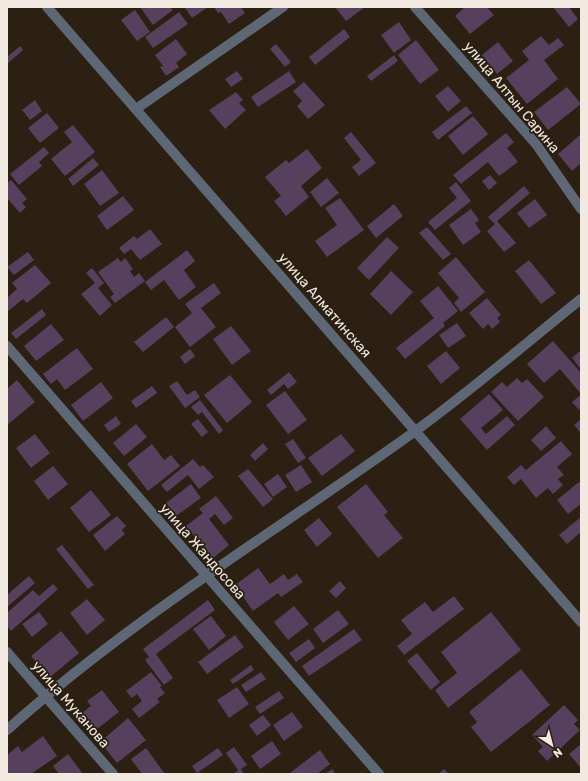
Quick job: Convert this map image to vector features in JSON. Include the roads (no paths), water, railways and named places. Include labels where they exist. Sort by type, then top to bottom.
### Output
[{"type":"street","name":"улица Алматинская","points":[[47,7],[415,431],[580,617]]},
{"type":"street","points":[[136,109],[283,7]]},
{"type":"street","name":"улица Алтын Сарина","points":[[415,7],[536,144],[581,210]]},
{"type":"street","points":[[7,730],[45,696],[206,575],[415,431],[581,299]]},
{"type":"street","name":"улица Жандосова","points":[[7,346],[379,774]]},
{"type":"street","name":"улица Муканова","points":[[7,652],[113,774]]}]
